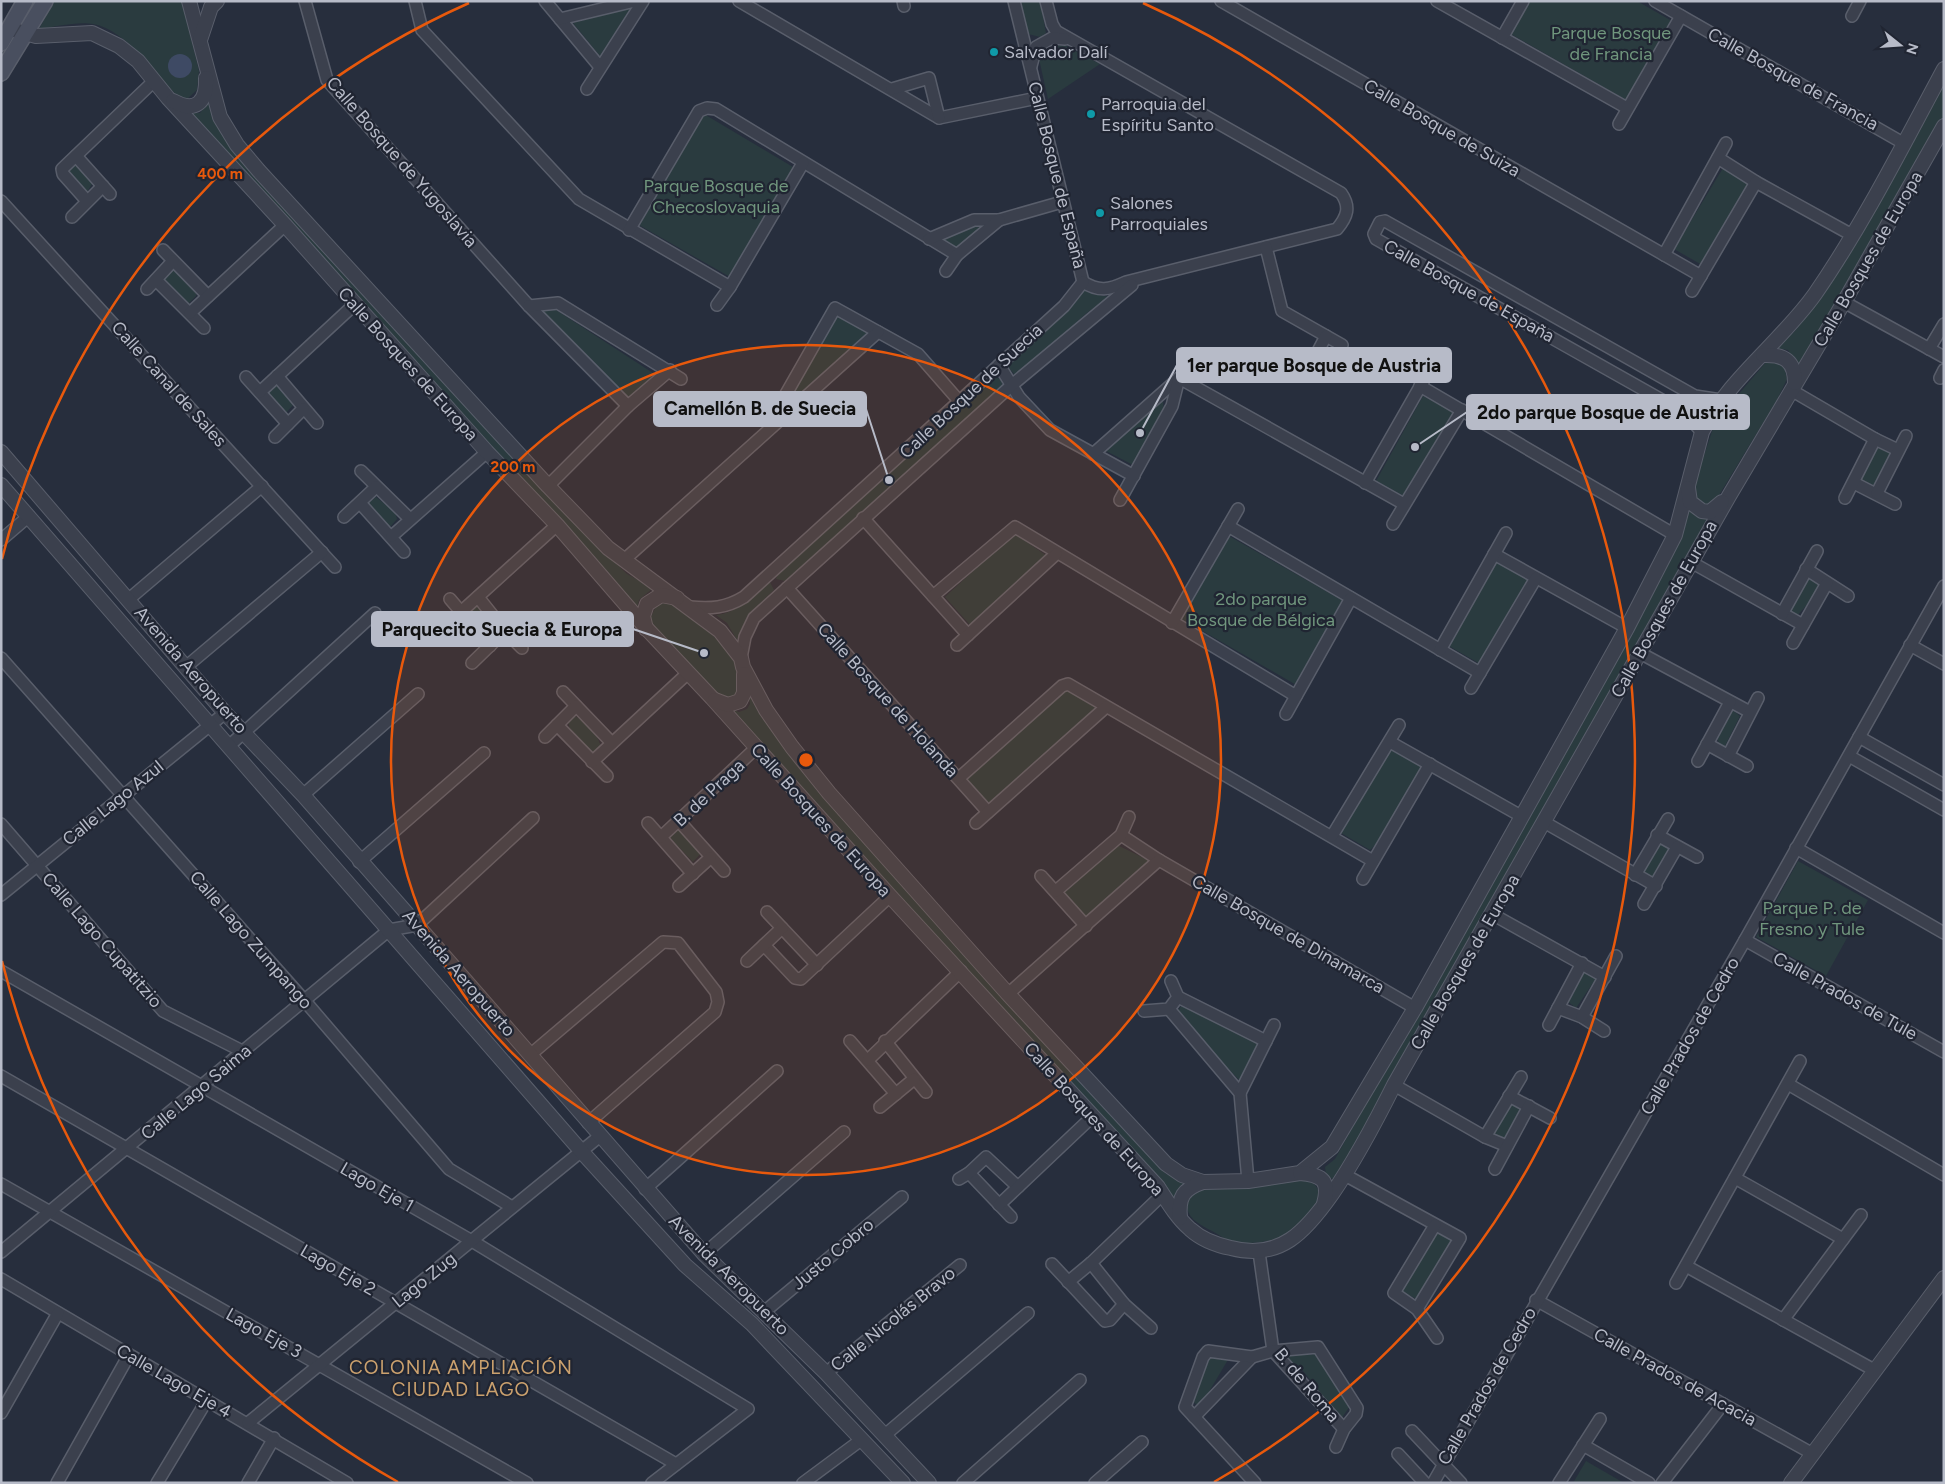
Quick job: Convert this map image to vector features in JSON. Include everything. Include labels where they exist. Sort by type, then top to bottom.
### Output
[{"type":"main road","points":[[1,43],[5,25],[25,1]]},
{"type":"main road","points":[[1,73],[45,1]]},
{"type":"street","name":"Calle Bosques de Europa","points":[[189,1],[220,117],[237,145],[548,486],[608,548],[720,631],[742,662],[766,710],[792,747],[829,793],[1008,994],[1166,1164],[1182,1175],[1203,1182],[1248,1181],[1300,1173],[1332,1148],[1416,1008],[1627,628],[1676,535],[1702,432],[1721,400],[1763,355],[1814,295],[1852,235],[1944,70]]},
{"type":"street","points":[[201,48],[200,37],[204,24],[211,7],[217,1]]},
{"type":"street","name":"Calle Bosque de Yugoslavia","points":[[305,1],[327,80],[529,306],[628,406]]},
{"type":"street","points":[[415,1],[422,30],[579,199],[629,230],[730,287]]},
{"type":"street","points":[[545,1],[600,67]]},
{"type":"street","points":[[560,19],[635,1]]},
{"type":"street","points":[[587,89],[643,1]]},
{"type":"street","points":[[739,1],[939,118],[1037,98]]},
{"type":"street","name":"Calle Bosque de España","points":[[1014,1],[1083,282]]},
{"type":"street","points":[[1046,1],[1052,24],[1056,31],[1069,40]]},
{"type":"street","name":"Calle Bosque de Suiza","points":[[1221,1],[1701,276]]},
{"type":"street","points":[[1437,1],[1627,108]]},
{"type":"street","points":[[1502,38],[1523,1]]},
{"type":"street","name":"Calle Bosque de Francia","points":[[1655,1],[1903,144]]},
{"type":"street","points":[[1852,16],[1860,1]]},
{"type":"street","points":[[1619,124],[1681,16]]},
{"type":"street","name":"Calle Bosques de Europa","points":[[5,25],[25,34],[36,36],[92,32],[120,46],[138,61],[168,98],[285,225],[487,452],[557,525],[647,630],[712,698],[890,896],[1093,1116],[1163,1194],[1180,1219],[1197,1235],[1244,1252],[1259,1252],[1281,1245],[1301,1233],[1324,1207],[1364,1146],[1394,1085],[1691,562],[1943,131]]},
{"type":"street","name":"Calle Bosque de España","points":[[1030,69],[1036,47],[1052,38],[1069,40]]},
{"type":"street","name":"Calle Bosque de Suecia","points":[[690,608],[718,608],[733,604],[744,597],[1064,306],[1083,282],[1092,288],[1109,290],[1126,282],[1137,281],[1337,229],[1345,219],[1348,210],[1347,200],[1341,193],[1069,40]]},
{"type":"street","points":[[168,98],[184,107],[192,107],[203,100],[207,88],[206,70]]},
{"type":"street","points":[[892,89],[930,78],[939,118]]},
{"type":"street","points":[[87,201],[62,171],[154,80]]},
{"type":"street","points":[[629,230],[699,110],[708,108],[716,109],[957,255]]},
{"type":"street","points":[[1664,255],[1726,143]]},
{"type":"street","points":[[72,217],[87,201],[107,190],[76,156]]},
{"type":"street","points":[[1718,158],[1756,182],[1852,235]]},
{"type":"street","points":[[717,305],[730,287],[803,163]]},
{"type":"street","points":[[1692,291],[1756,182]]},
{"type":"street","name":"Calle Canal de Sales","points":[[1,201],[335,567]]},
{"type":"street","points":[[929,239],[974,220],[1000,220],[1062,202]]},
{"type":"street","points":[[946,271],[957,255],[1000,220]]},
{"type":"street","name":"Calle Bosque de España","points":[[1702,432],[1685,413],[1376,239],[1374,234],[1380,222],[1385,221],[1695,396],[1721,400]]},
{"type":"street","points":[[190,313],[285,225]]},
{"type":"street","points":[[1266,247],[1280,309],[1342,345]]},
{"type":"street","points":[[163,250],[208,296]]},
{"type":"street","points":[[147,289],[173,261]]},
{"type":"street","points":[[156,280],[204,328]]},
{"type":"street","name":"Calle Bosque de Suecia","points":[[742,662],[745,637],[754,618],[1012,385],[1137,281]]},
{"type":"street","points":[[529,306],[558,302],[670,370],[681,379]]},
{"type":"street","points":[[1844,302],[1944,357]]},
{"type":"street","points":[[260,392],[355,304]]},
{"type":"street","points":[[783,418],[782,401],[835,308],[918,354],[960,402]]},
{"type":"street","points":[[1929,349],[1944,324]]},
{"type":"street","points":[[624,560],[878,332]]},
{"type":"street","points":[[1315,357],[1326,336]]},
{"type":"street","points":[[1763,355],[1776,354],[1785,357],[1792,364],[1795,372],[1793,386],[1875,440],[1898,450]]},
{"type":"street","points":[[999,365],[1027,407],[1050,430],[1134,476]]},
{"type":"street","points":[[548,486],[628,406],[670,370]]},
{"type":"street","points":[[1365,483],[1429,371]]},
{"type":"street","points":[[277,376],[303,409],[317,423]]},
{"type":"street","points":[[246,377],[288,424]]},
{"type":"street","points":[[1093,454],[1179,378]]},
{"type":"street","points":[[1120,500],[1172,406],[1179,378]]},
{"type":"street","points":[[1179,378],[1404,504]]},
{"type":"street","points":[[1420,386],[1676,535]]},
{"type":"street","points":[[276,438],[303,409]]},
{"type":"street","points":[[1393,524],[1462,410]]},
{"type":"street","points":[[1877,493],[1906,436]]},
{"type":"street","points":[[1846,498],[1875,440]]},
{"type":"street","name":"Avenida Aeropuerto","points":[[1,452],[225,712],[303,795],[359,862],[417,924],[588,1123],[704,1254],[826,1373],[929,1483]]},
{"type":"street","points":[[392,536],[487,452]]},
{"type":"street","points":[[361,472],[410,519]]},
{"type":"street","points":[[1854,483],[1877,493],[1895,504]]},
{"type":"street","points":[[1688,484],[1690,502],[1702,511],[1710,512],[1716,509],[1729,496]]},
{"type":"street","name":"Avenida Aeropuerto","points":[[1,485],[582,1152],[685,1265],[733,1306],[902,1483]]},
{"type":"street","points":[[129,599],[262,486]]},
{"type":"street","points":[[344,517],[376,487]]},
{"type":"street","points":[[360,503],[392,536],[404,552]]},
{"type":"street","points":[[1172,623],[1238,508]]},
{"type":"street","points":[[1,540],[29,516]]},
{"type":"street","points":[[863,518],[968,635]]},
{"type":"street","points":[[462,611],[557,525]]},
{"type":"street","points":[[1228,526],[1480,673]]},
{"type":"street","points":[[933,596],[1015,527],[1056,554],[1296,696]]},
{"type":"street","points":[[1440,650],[1506,533]]},
{"type":"street","points":[[1782,614],[1817,551]]},
{"type":"street","points":[[187,666],[322,552]]},
{"type":"street","points":[[957,645],[1056,554]]},
{"type":"street","points":[[1494,554],[1627,628]]},
{"type":"street","points":[[1691,562],[1803,626]]},
{"type":"street","points":[[1806,569],[1848,596]]},
{"type":"street","points":[[1471,688],[1536,578]]},
{"type":"street","points":[[1793,643],[1828,583]]},
{"type":"street","name":"Calle Prados de Cedro","points":[[1433,1483],[1443,1462],[1536,1300],[1745,940],[1944,586]]},
{"type":"street","name":"Calle Bosque de Holanda","points":[[787,588],[988,812]]},
{"type":"street","points":[[647,630],[643,616],[647,604],[661,595],[677,598]]},
{"type":"street","points":[[478,597],[505,631],[522,648]]},
{"type":"street","points":[[1286,714],[1351,598]]},
{"type":"street","points":[[450,599],[490,646]]},
{"type":"street","points":[[229,746],[375,613]]},
{"type":"street","points":[[472,663],[505,631]]},
{"type":"street","points":[[1910,645],[1944,664]]},
{"type":"street","points":[[1640,653],[1750,712]]},
{"type":"street","name":"Calle Lago Zumpango","points":[[1,658],[304,1000],[449,1169],[512,1207]]},
{"type":"street","points":[[712,698],[728,705],[740,701],[744,693],[742,662]]},
{"type":"street","points":[[592,762],[688,673]]},
{"type":"street","points":[[959,778],[1066,684],[1332,836],[1373,862]]},
{"type":"street","points":[[563,692],[612,743]]},
{"type":"street","points":[[303,795],[418,694]]},
{"type":"street","points":[[1728,756],[1758,698]]},
{"type":"street","points":[[1698,761],[1730,702]]},
{"type":"street","points":[[544,737],[576,706]]},
{"type":"street","points":[[976,823],[1106,707]]},
{"type":"street","name":"Calle Lago Azul","points":[[1,895],[225,712]]},
{"type":"street","points":[[557,725],[607,776]]},
{"type":"street","points":[[1332,836],[1399,725]]},
{"type":"street","points":[[1859,737],[1944,786]]},
{"type":"street","points":[[1390,742],[1522,816]]},
{"type":"street","points":[[1707,744],[1747,766]]},
{"type":"street","name":"B. de Praga","points":[[662,837],[756,748]]},
{"type":"street","points":[[359,862],[484,753]]},
{"type":"street","points":[[1849,756],[1944,810]]},
{"type":"street","points":[[1363,879],[1430,764]]},
{"type":"street","points":[[1056,891],[1121,834],[1129,817]]},
{"type":"street","points":[[389,930],[417,924],[533,818]]},
{"type":"street","points":[[1635,875],[1668,819]]},
{"type":"street","points":[[679,821],[710,858],[724,871]]},
{"type":"street","points":[[1544,822],[1656,886]]},
{"type":"street","points":[[648,823],[693,874]]},
{"type":"street","name":"Calle Lago Cupatitzio","points":[[1,824],[163,1011],[244,1052]]},
{"type":"street","name":"Calle Bosque de Dinamarca","points":[[1121,834],[1159,860],[1416,1008]]},
{"type":"street","points":[[1657,835],[1697,856]]},
{"type":"street","points":[[1644,904],[1677,847]]},
{"type":"street","points":[[1796,848],[1944,933]]},
{"type":"street","points":[[679,886],[710,858]]},
{"type":"street","points":[[1008,994],[1159,860]]},
{"type":"street","points":[[1040,876],[1056,891],[1086,926]]},
{"type":"street","points":[[764,945],[799,980],[890,896]]},
{"type":"street","points":[[766,912],[817,965]]},
{"type":"street","points":[[1492,914],[1605,976]]},
{"type":"street","points":[[747,961],[782,928]]},
{"type":"street","name":"Calle Lago Saima","points":[[1,1252],[389,930]]},
{"type":"street","name":"Calle Prados de Tule","points":[[1745,940],[1944,1052]]},
{"type":"street","points":[[530,1055],[663,942],[678,943],[716,992],[718,1002],[715,1012],[588,1123]]},
{"type":"street","points":[[1582,1017],[1616,956]]},
{"type":"street","points":[[1549,1025],[1582,963]]},
{"type":"street","name":"Lago Eje 1","points":[[1,971],[472,1241],[748,1409],[676,1464]]},
{"type":"street","points":[[868,1060],[885,1041],[961,971]]},
{"type":"street","points":[[1171,981],[1178,997],[1266,1042]]},
{"type":"street","points":[[1144,1011],[1169,1009],[1178,997]]},
{"type":"street","points":[[1558,1008],[1582,1017],[1604,1031]]},
{"type":"street","points":[[1169,1009],[1240,1093]]},
{"type":"street","points":[[1248,1181],[1240,1093],[1274,1025]]},
{"type":"street","points":[[850,1041],[896,1094]]},
{"type":"street","points":[[885,1041],[926,1092]]},
{"type":"street","points":[[1676,1283],[1800,1061]]},
{"type":"street","points":[[646,1188],[777,1071]]},
{"type":"street","name":"Lago Eje 2","points":[[1,1076],[126,1150],[676,1464]]},
{"type":"street","points":[[1485,1137],[1521,1077]]},
{"type":"street","points":[[880,1107],[914,1079]]},
{"type":"street","points":[[1788,1084],[1944,1175]]},
{"type":"street","points":[[1394,1085],[1485,1137],[1507,1146]]},
{"type":"street","points":[[1509,1096],[1550,1118]]},
{"type":"street","points":[[1495,1169],[1529,1106]]},
{"type":"street","points":[[999,1206],[1093,1116]]},
{"type":"street","points":[[704,1254],[844,1132]]},
{"type":"street","name":"Lago Zug","points":[[248,1423],[600,1136]]},
{"type":"street","points":[[959,1179],[969,1173],[986,1157],[1018,1187]]},
{"type":"street","points":[[969,1173],[1011,1217]]},
{"type":"street","points":[[1300,1173],[1313,1174],[1321,1178],[1326,1184],[1327,1192],[1324,1207]]},
{"type":"street","points":[[1345,1175],[1458,1236],[1459,1240],[1418,1309]]},
{"type":"street","points":[[1735,1178],[1843,1239]]},
{"type":"street","points":[[1180,1219],[1179,1204],[1181,1195],[1187,1188],[1203,1182]]},
{"type":"street","name":"Lago Eje 3","points":[[1,1184],[527,1483]]},
{"type":"street","points":[[1068,1282],[1091,1264],[1163,1194]]},
{"type":"street","name":"Justo Cobro","points":[[764,1312],[902,1197]]},
{"type":"street","points":[[1783,1320],[1861,1215]]},
{"type":"street","points":[[1435,1225],[1395,1290],[1396,1296],[1418,1309],[1437,1338]]},
{"type":"street","name":"B. de Roma","points":[[1259,1252],[1273,1351],[1344,1429]]},
{"type":"street","points":[[1052,1264],[1107,1321],[1124,1304]]},
{"type":"street","points":[[1091,1264],[1124,1304],[1151,1328]]},
{"type":"street","name":"Calle Nicolás Bravo","points":[[826,1373],[960,1265]]},
{"type":"street","points":[[1686,1266],[1874,1370]]},
{"type":"street","points":[[1791,1483],[1944,1278]]},
{"type":"street","name":"Calle Lago Eje 4","points":[[1,1279],[274,1438],[344,1482]]},
{"type":"street","points":[[733,1306],[744,1293]]},
{"type":"street","name":"Calle Prados de Acacia","points":[[1536,1300],[1813,1454]]},
{"type":"street","points":[[1,1413],[58,1312]]},
{"type":"street","points":[[885,1435],[1028,1313]]},
{"type":"street","points":[[1255,1483],[1185,1407],[1184,1403],[1206,1352],[1211,1350],[1252,1357],[1273,1351],[1315,1347],[1320,1349],[1357,1408],[1356,1414],[1344,1429],[1336,1446]]},
{"type":"street","points":[[57,1483],[129,1355]]},
{"type":"street","points":[[1194,1417],[1252,1357]]},
{"type":"street","points":[[963,1483],[1080,1380]]},
{"type":"street","points":[[157,1483],[207,1400]]},
{"type":"street","points":[[1662,1483],[1723,1404]]},
{"type":"street","points":[[1559,1483],[1600,1419]]},
{"type":"street","points":[[1412,1431],[1461,1483]]},
{"type":"street","points":[[248,1483],[274,1438]]},
{"type":"street","points":[[803,1483],[861,1440]]},
{"type":"street","points":[[1095,1483],[1142,1442]]},
{"type":"street","points":[[1583,1445],[1649,1483]]},
{"type":"street","points":[[1398,1454],[1425,1483]]},
{"type":"street","points":[[652,1483],[676,1464]]},
{"type":"green space","points":[[54,1],[182,1],[199,71],[197,90],[187,99],[181,99],[129,45],[118,35],[106,28],[81,23],[39,29]]},
{"type":"green space","points":[[1020,1],[1040,1],[1046,33],[1040,37],[1028,34]]},
{"type":"green space","name":"Parque Bosque de Francia","points":[[1528,1],[1637,1],[1672,21],[1626,100],[1509,33]]},
{"type":"green space","points":[[631,7],[600,56],[573,23]]},
{"type":"green space","points":[[1056,45],[1066,46],[1100,64],[1048,99],[1039,59],[1045,50]]},
{"type":"green space","points":[[1944,78],[1944,117],[1800,371],[1788,350],[1777,348],[1795,331],[1822,294]]},
{"type":"green space","points":[[209,101],[258,175],[570,519],[627,574],[653,588],[639,600],[637,608],[190,113],[200,113]]},
{"type":"green space","name":"Parque Bosque de Checoslovaquia","points":[[704,114],[793,167],[730,277],[639,225]]},
{"type":"green space","points":[[72,164],[80,167],[94,181],[87,192],[71,178],[67,169]]},
{"type":"green space","points":[[1723,168],[1748,183],[1702,265],[1674,249]]},
{"type":"green space","points":[[975,226],[983,229],[957,253],[940,239],[948,234]]},
{"type":"green space","points":[[171,271],[181,271],[196,287],[196,296],[188,304],[164,279]]},
{"type":"green space","points":[[1084,290],[1092,294],[1110,297],[1088,312],[1019,373],[1014,374],[1008,367],[1012,362],[1069,310]]},
{"type":"green space","points":[[553,308],[656,375],[623,406],[541,311]]},
{"type":"green space","points":[[838,315],[869,333],[800,397],[792,395],[833,318]]},
{"type":"green space","points":[[1777,359],[1784,366],[1787,379],[1777,400],[1713,505],[1702,504],[1695,499],[1693,489],[1715,422],[1766,362]]},
{"type":"green space","points":[[998,378],[1002,380],[1002,389],[785,581],[776,579],[778,570],[992,379]]},
{"type":"green space","points":[[274,382],[294,404],[285,414],[265,390]]},
{"type":"green space","points":[[1423,396],[1456,413],[1406,497],[1376,481]]},
{"type":"green space","points":[[1163,400],[1164,415],[1135,466],[1106,451]]},
{"type":"green space","points":[[1877,446],[1893,454],[1882,477],[1873,485],[1860,479]]},
{"type":"green space","points":[[376,497],[395,512],[397,519],[391,526],[387,525],[368,503]]},
{"type":"green space","points":[[1687,511],[1713,519],[1340,1175],[1333,1179],[1326,1176],[1325,1167],[1335,1159],[1672,556],[1684,528]]},
{"type":"green space","points":[[1014,533],[1047,556],[971,626],[945,597]]},
{"type":"green space","name":"2do parque Bosque de Bélgica","points":[[1229,536],[1345,602],[1298,686],[1180,618]]},
{"type":"green space","points":[[1497,560],[1530,581],[1480,664],[1449,646]]},
{"type":"green space","points":[[1809,578],[1818,583],[1816,595],[1796,617],[1792,615],[1789,609],[1798,589]]},
{"type":"green space","points":[[765,582],[770,582],[774,590],[748,615],[737,640],[727,623],[716,615],[724,614],[737,607]]},
{"type":"green space","points":[[669,603],[715,637],[733,659],[743,686],[735,697],[721,699],[654,626],[650,619],[657,604]]},
{"type":"green space","points":[[473,606],[477,606],[498,628],[497,633],[493,637],[487,636],[469,613]]},
{"type":"green space","points":[[1073,691],[1085,697],[1096,709],[987,806],[966,781],[1059,692]]},
{"type":"green space","points":[[749,695],[757,710],[817,791],[973,958],[1100,1103],[1166,1174],[1188,1181],[1180,1186],[1174,1205],[731,709],[739,712],[747,709],[750,704]]},
{"type":"green space","points":[[1731,709],[1740,716],[1725,746],[1721,746],[1716,737]]},
{"type":"green space","points":[[574,716],[587,725],[597,738],[601,747],[595,754],[585,748],[574,736],[568,721]]},
{"type":"green space","points":[[1393,749],[1410,757],[1425,769],[1388,833],[1370,850],[1341,833],[1387,753]]},
{"type":"green space","points":[[680,828],[702,852],[693,862],[670,838]]},
{"type":"green space","points":[[1659,840],[1671,847],[1655,879],[1642,873]]},
{"type":"green space","points":[[1117,845],[1152,862],[1085,918],[1062,892]]},
{"type":"green space","name":"Parque P. de Fresno y Tule","points":[[1798,861],[1868,900],[1826,976],[1756,937]]},
{"type":"green space","points":[[1583,971],[1597,977],[1576,1008],[1567,1001]]},
{"type":"green space","points":[[1183,1004],[1259,1043],[1240,1081],[1176,1013]]},
{"type":"green space","points":[[1510,1102],[1523,1109],[1506,1142],[1491,1134]]},
{"type":"green space","points":[[1302,1177],[1314,1184],[1319,1193],[1318,1202],[1304,1221],[1282,1236],[1272,1240],[1248,1243],[1231,1241],[1197,1223],[1191,1217],[1187,1208],[1186,1203],[1195,1191]]},
{"type":"green space","points":[[1436,1230],[1455,1240],[1418,1300],[1400,1290]]},
{"type":"green space","points":[[1317,1354],[1350,1406],[1341,1419],[1300,1367],[1283,1356]]},
{"type":"green space","points":[[1206,1355],[1229,1358],[1200,1407],[1188,1398]]},
{"type":"green space","points":[[1586,1461],[1624,1483],[1573,1483]]},
{"type":"water","points":[[180,54],[188,58],[192,66],[188,74],[180,78],[172,74],[168,66],[172,58]]},
{"type":"place","name":"Salvador Dalí","points":[[994,52]]},
{"type":"place","name":"Parroquia del Espíritu Santo","points":[[1091,114]]},
{"type":"place","name":"Salones Parroquiales","points":[[1100,213]]},
{"type":"place","name":"1er parque Bosque de Austria","points":[[1140,433]]},
{"type":"place","name":"2do parque Bosque de Austria","points":[[1415,447]]},
{"type":"place","name":"Camellón B. de Suecia","points":[[889,480]]},
{"type":"place","name":"Parquecito Suecia & Europa","points":[[704,653]]},
{"type":"district","name":"COLONIA AMPLIACIÓN CIUDAD LAGO","points":[[461,1378]]}]
